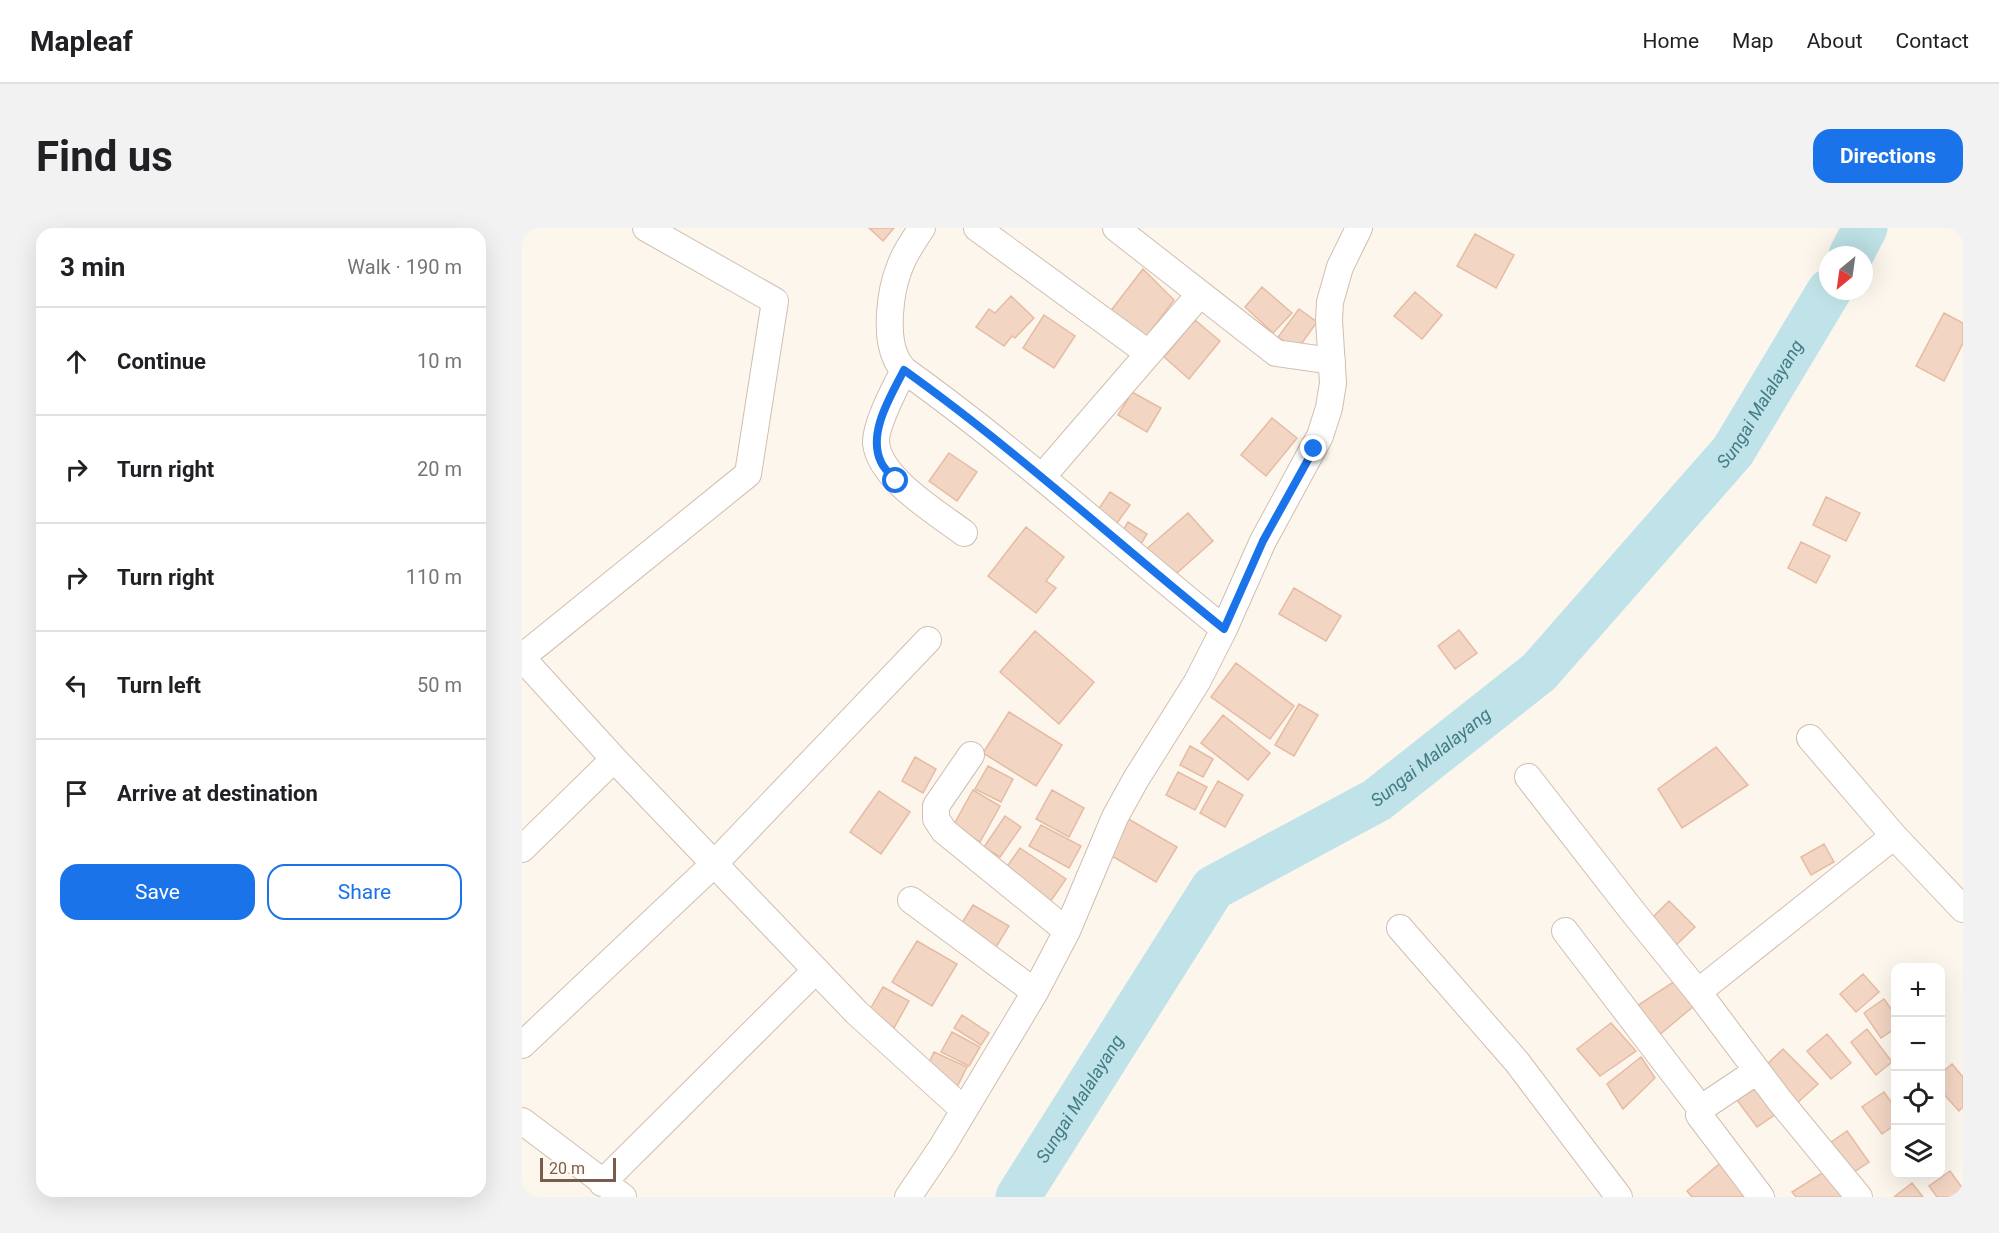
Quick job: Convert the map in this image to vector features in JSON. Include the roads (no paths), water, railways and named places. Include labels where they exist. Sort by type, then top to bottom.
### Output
[{"type":"street","points":[[646,228],[775,302],[748,474],[522,657],[614,759],[816,970],[857,1012],[964,1110]]},
{"type":"street","points":[[922,228],[898,271],[892,299],[891,344],[904,370],[959,409],[1224,629]]},
{"type":"street","points":[[976,228],[1148,353]]},
{"type":"street","points":[[1116,228],[1276,353],[1332,361]]},
{"type":"street","points":[[908,1197],[942,1147],[1035,992],[1067,931],[1115,817],[1197,682],[1224,629],[1263,541],[1320,436],[1329,408],[1333,382],[1329,320],[1334,285],[1359,228]]},
{"type":"street","points":[[1042,477],[1200,294]]},
{"type":"street","points":[[904,370],[881,422],[876,441],[881,463],[896,481],[964,533]]},
{"type":"street","points":[[522,1045],[714,864],[928,640]]},
{"type":"street","points":[[1810,738],[1894,836],[1963,909]]},
{"type":"street","points":[[971,755],[948,785],[936,807],[936,819],[944,831],[1067,931]]},
{"type":"street","points":[[522,849],[614,759]]},
{"type":"street","points":[[1528,777],[1698,992],[1757,1071],[1859,1197]]},
{"type":"street","points":[[1698,992],[1894,836]]},
{"type":"street","points":[[911,900],[1035,992]]},
{"type":"street","points":[[1400,928],[1517,1062],[1619,1197]]},
{"type":"street","points":[[1565,931],[1701,1109],[1700,1117],[1761,1197]]},
{"type":"street","points":[[602,1183],[816,970]]},
{"type":"street","points":[[1701,1109],[1757,1071]]},
{"type":"street","points":[[522,1120],[623,1197]]},
{"type":"waterway","name":"Sungai Malalayang","points":[[1856,246],[1865,228]]},
{"type":"waterway","name":"Sungai Malalayang","points":[[1018,1197],[1213,888],[1377,800],[1539,672],[1733,451],[1824,300]]}]
